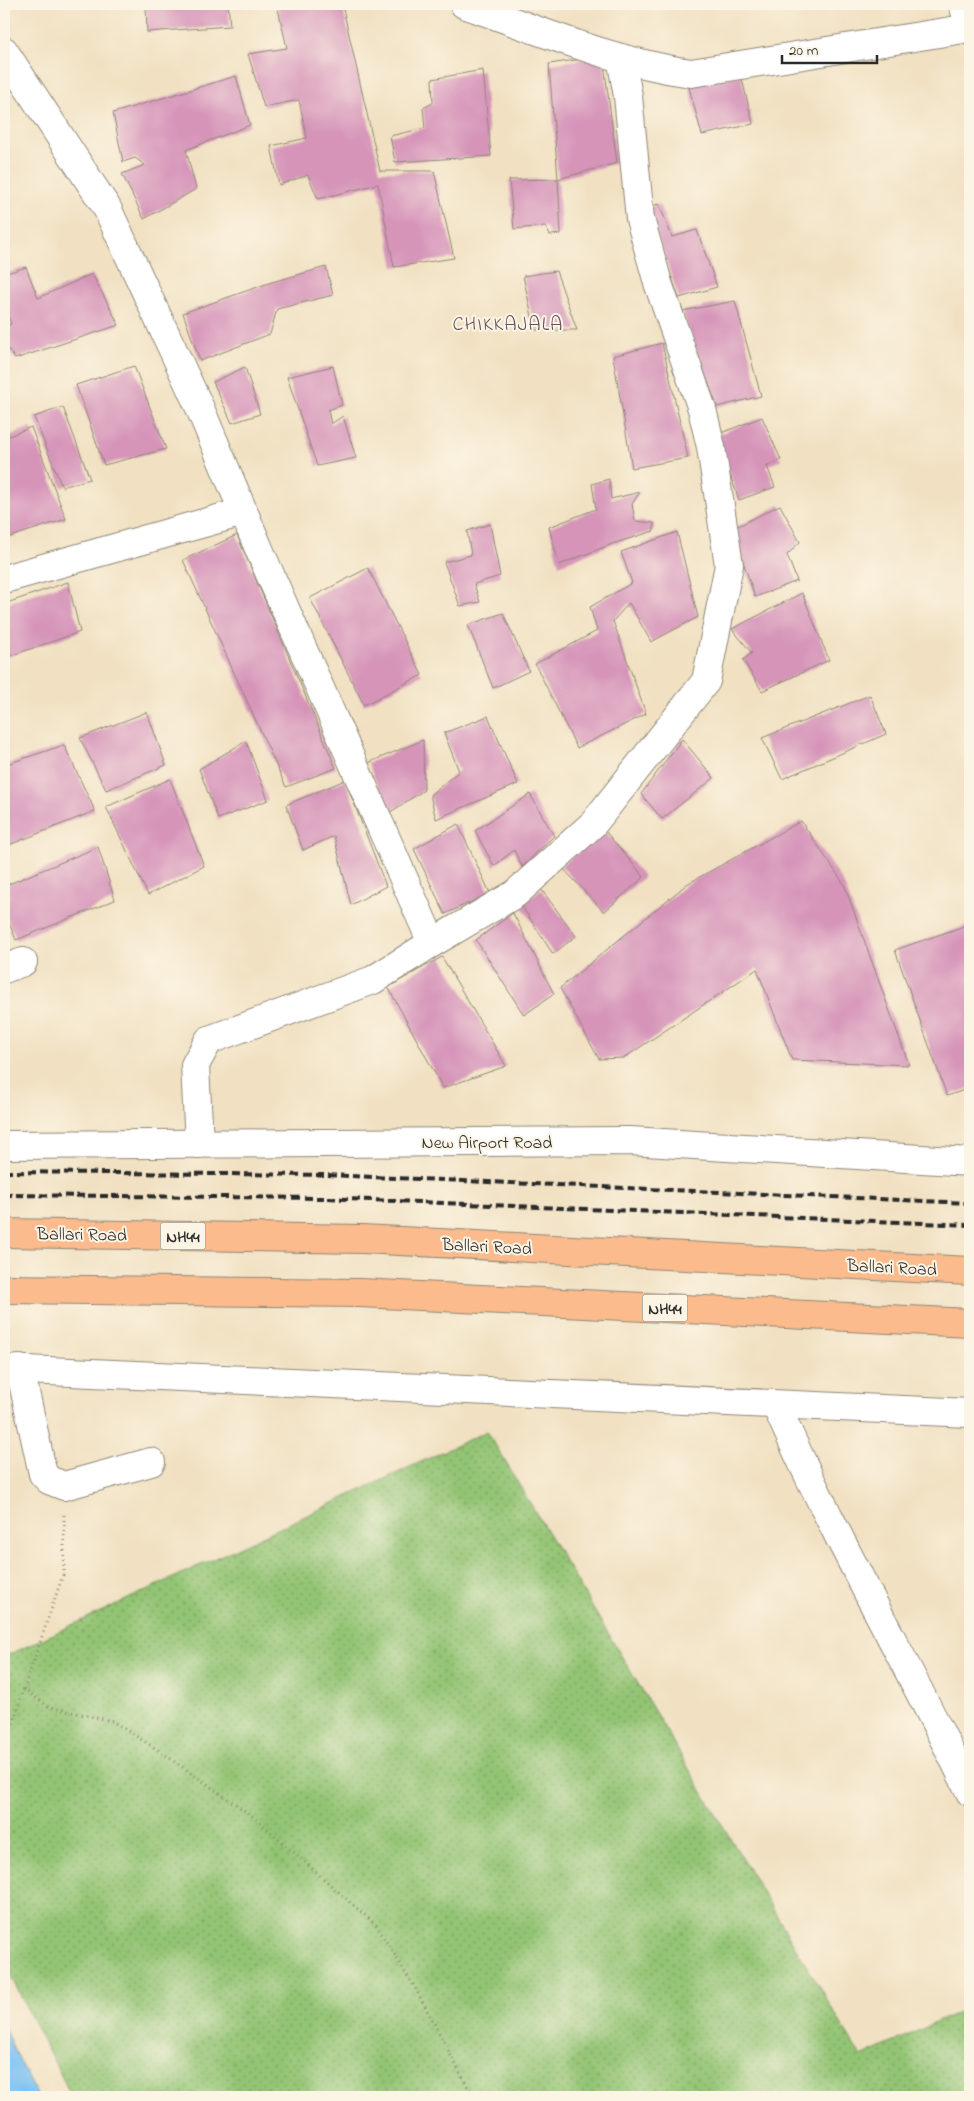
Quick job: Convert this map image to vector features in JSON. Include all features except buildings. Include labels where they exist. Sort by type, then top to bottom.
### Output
[{"type":"highway","name":"Ballari Road","points":[[4,1232],[362,1239],[970,1271]]},
{"type":"highway","name":"NH44","points":[[4,1290],[360,1293],[970,1323]]},
{"type":"street","points":[[464,4],[621,58],[658,68],[691,73],[970,28],[963,4]]},
{"type":"street","points":[[4,51],[107,208],[199,406],[243,512],[432,943]]},
{"type":"street","points":[[199,1144],[196,1065],[209,1040],[373,980],[515,894],[593,824],[706,680],[730,565],[711,447],[702,409],[658,283],[640,219],[628,96],[621,58]]},
{"type":"street","points":[[4,579],[243,512]]},
{"type":"street","name":"New Airport Road","points":[[4,1145],[630,1141],[970,1162]]},
{"type":"street","points":[[151,1462],[64,1486],[49,1480],[43,1474],[12,1369],[776,1405],[968,1416]]},
{"type":"street","points":[[776,1405],[806,1473],[925,1700],[970,1792]]},
{"type":"path","points":[[4,1752],[64,1572],[64,1486]]},
{"type":"path","points":[[24,1689],[49,1707],[112,1721],[158,1750],[255,1818],[376,1925],[417,1991],[473,2097]]},
{"type":"green space","points":[[487,1431],[861,2057],[961,2011],[970,2031],[970,2097],[72,2097],[4,1963],[4,1657]]},
{"type":"water","points":[[4,2029],[38,2097],[4,2097]]},
{"type":"railway","points":[[4,1172],[327,1175],[970,1203]]},
{"type":"railway","points":[[4,1195],[325,1198],[970,1225]]},
{"type":"district","name":"CHIKKAJALA","points":[[508,323]]}]
